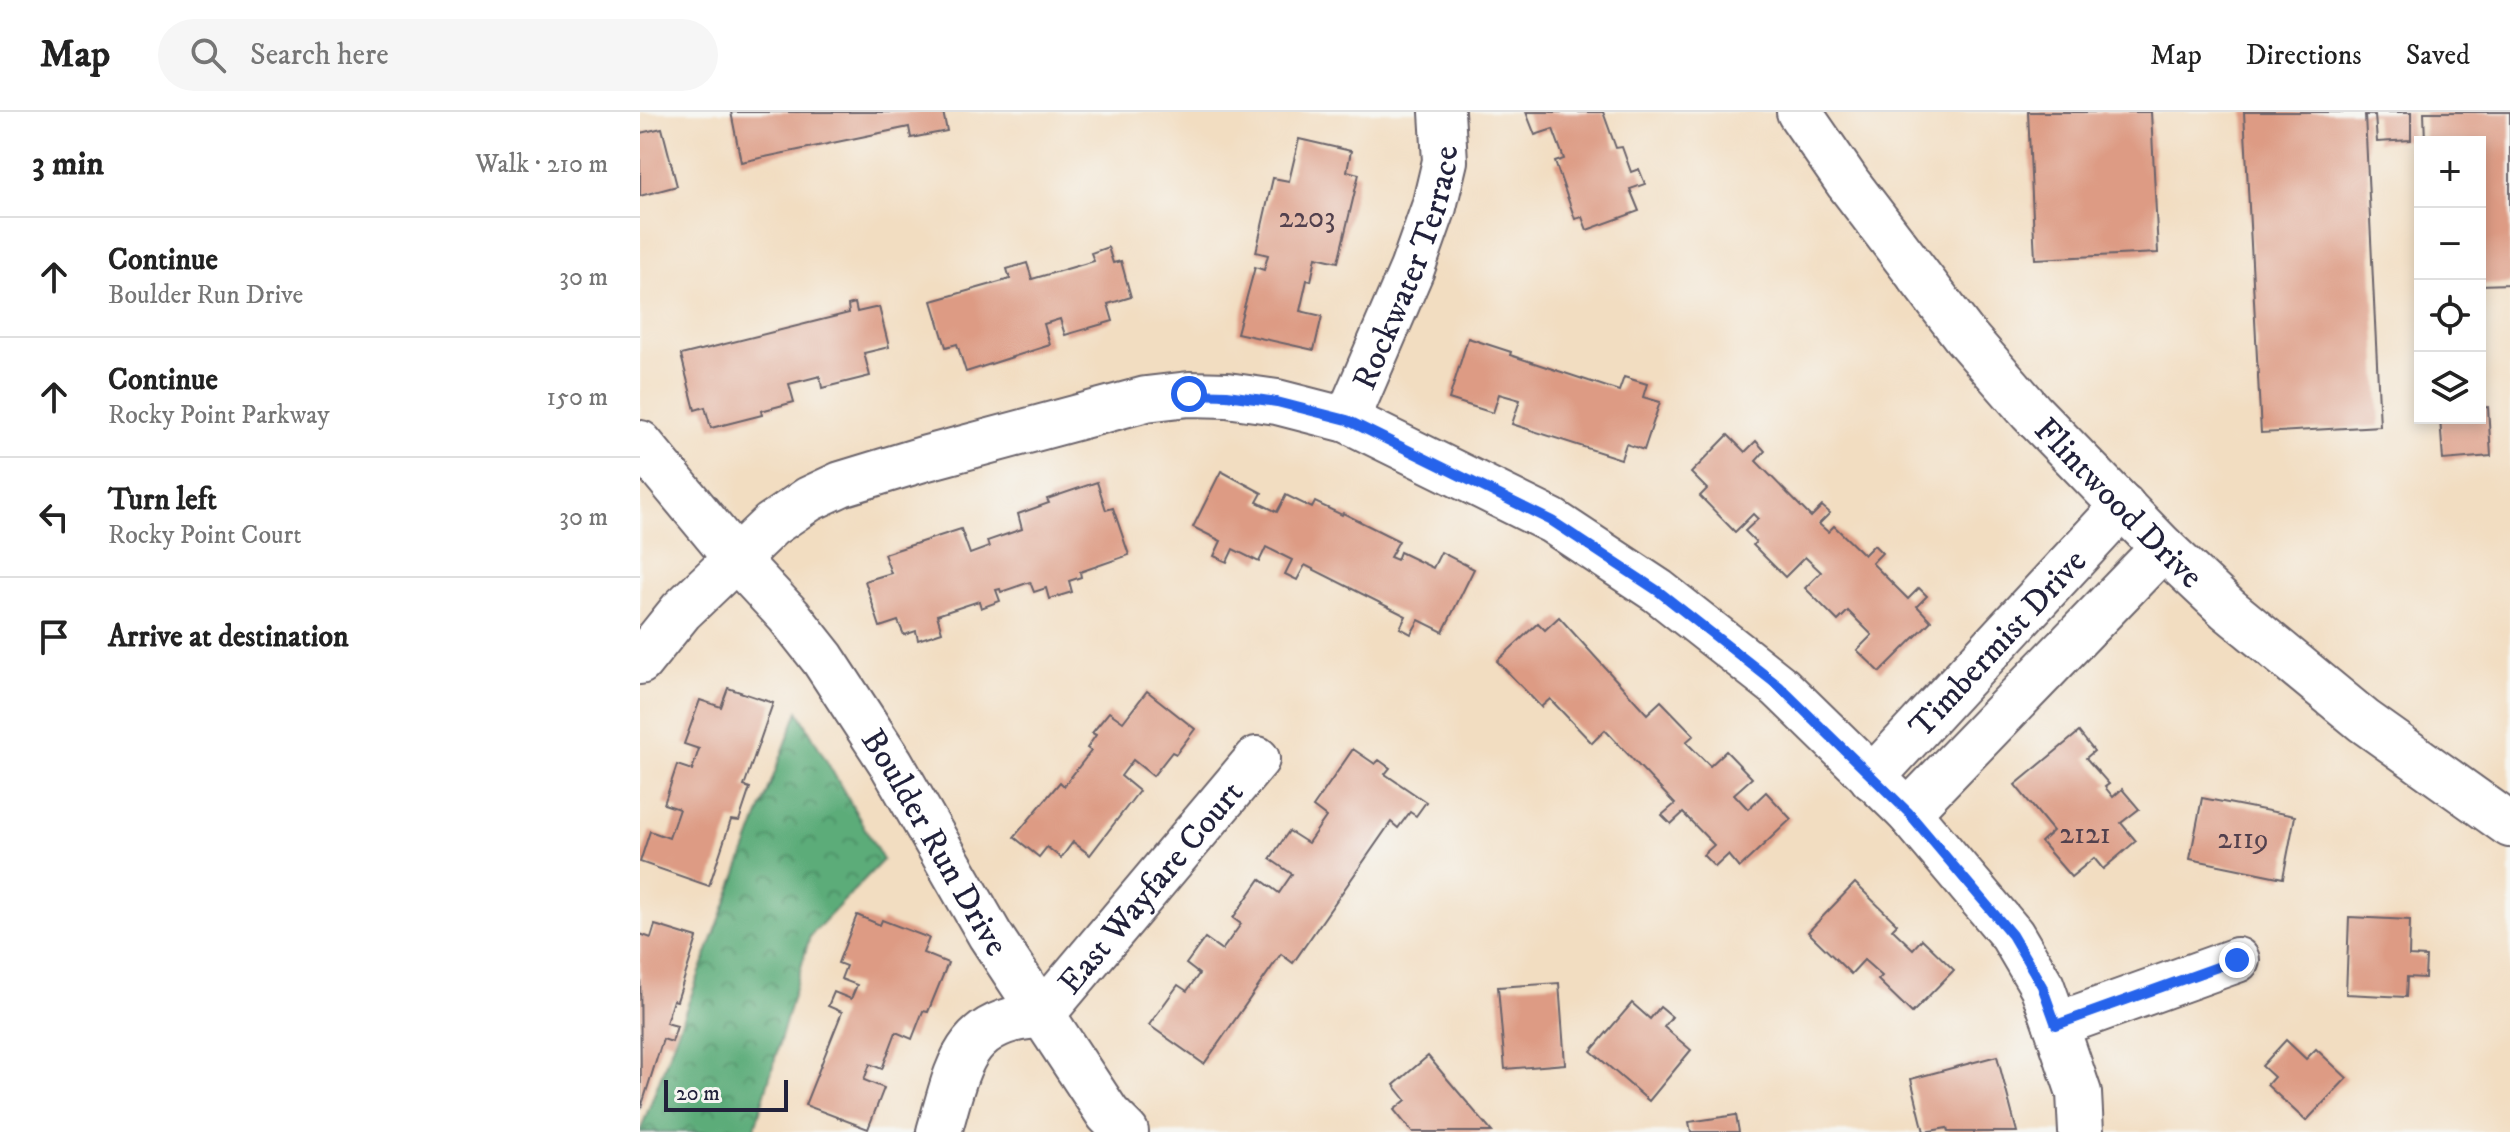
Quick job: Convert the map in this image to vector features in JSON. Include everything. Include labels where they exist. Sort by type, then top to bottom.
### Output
[{"type":"street","name":"Rockwater Terrace","points":[[1347,420],[1412,269],[1434,207],[1445,161],[1442,112]]},
{"type":"street","name":"Flintwood Drive","points":[[1799,112],[1848,183],[1964,335],[2031,412],[2163,548],[2228,609],[2364,721],[2510,825]]},
{"type":"street","points":[[640,662],[681,611],[771,525],[809,499],[841,484],[1146,399],[1189,394],[1227,395],[1277,402],[1347,420],[1552,521],[1658,591],[1780,687],[1908,812],[2012,935],[2042,986],[2056,1025],[2079,1093],[2081,1132]]},
{"type":"street","name":"Boulder Run Drive","points":[[640,443],[823,659],[891,763],[990,935],[1041,1016],[1108,1114],[1126,1132]]},
{"type":"street","name":"Timbermist Drive","points":[[1872,778],[2123,506]]},
{"type":"street","name":"Timbermist Drive","points":[[1908,812],[2163,548]]},
{"type":"street","name":"East Wayfare Court","points":[[1041,1016],[1257,759]]},
{"type":"street","points":[[2056,1025],[2237,960]]},
{"type":"street","points":[[939,1132],[957,1070],[973,1041],[986,1029],[1018,1017],[1041,1016]]},
{"type":"green space","points":[[798,711],[883,860],[810,936],[754,1132],[640,1132]]},
{"type":"building","points":[[731,112],[943,112],[947,131],[911,138],[909,127],[741,162]]},
{"type":"building","points":[[1526,112],[1603,112],[1616,148],[1622,147],[1631,172],[1639,169],[1645,184],[1630,189],[1639,211],[1587,230],[1582,217],[1575,219],[1555,162],[1564,159],[1553,129],[1535,135]]},
{"type":"building","points":[[2028,112],[2151,112],[2158,253],[2035,259]]},
{"type":"building","points":[[2244,112],[2411,112],[2411,140],[2377,142],[2375,115],[2365,115],[2380,426],[2261,433]]},
{"type":"building","points":[[2424,112],[2510,112],[2510,284],[2486,285],[2486,136],[2425,136]]},
{"type":"building","points":[[662,128],[677,186],[640,196],[640,133]]},
{"type":"building","points":[[1299,139],[1351,151],[1347,171],[1359,174],[1338,262],[1316,257],[1311,281],[1307,280],[1300,311],[1322,316],[1314,350],[1237,333],[1255,267],[1264,270],[1268,255],[1256,252],[1273,178],[1289,181]]},
{"type":"building","points":[[1108,247],[1113,263],[1121,261],[1131,297],[1108,304],[1113,321],[1065,335],[1060,319],[1044,324],[1050,345],[966,372],[957,344],[946,347],[932,301],[1010,279],[1007,269],[1027,263],[1032,279],[1094,261],[1091,253]]},
{"type":"building","points":[[855,303],[857,312],[879,307],[889,347],[864,353],[870,376],[822,388],[820,376],[789,384],[794,402],[761,411],[762,415],[711,428],[705,407],[695,410],[681,355],[849,313],[848,305]]},
{"type":"building","points":[[1468,338],[1619,391],[1624,377],[1647,384],[1643,397],[1660,402],[1644,450],[1626,444],[1621,459],[1512,424],[1520,400],[1499,394],[1493,413],[1449,399]]},
{"type":"building","points":[[2486,407],[2491,456],[2443,460],[2440,424],[2486,424]]},
{"type":"building","points":[[1728,435],[1745,452],[1756,441],[1765,451],[1756,461],[1811,517],[1822,506],[1830,513],[1819,524],[1828,532],[1834,526],[1864,555],[1874,545],[1882,553],[1872,563],[1908,599],[1919,588],[1927,596],[1917,606],[1931,621],[1880,672],[1857,650],[1872,635],[1848,611],[1838,621],[1805,588],[1821,572],[1805,557],[1785,577],[1753,545],[1756,542],[1745,531],[1758,519],[1753,514],[1735,532],[1700,496],[1707,489],[1691,473]]},
{"type":"building","points":[[1221,471],[1262,493],[1257,502],[1277,512],[1286,495],[1312,508],[1315,502],[1343,513],[1399,541],[1390,557],[1397,560],[1400,552],[1433,568],[1441,552],[1474,569],[1443,632],[1419,620],[1411,634],[1400,628],[1406,616],[1305,565],[1297,580],[1285,574],[1292,560],[1266,547],[1259,562],[1233,549],[1227,562],[1214,556],[1221,541],[1193,527]]},
{"type":"building","points":[[1097,482],[1106,510],[1113,508],[1129,555],[1080,572],[1081,577],[1069,581],[1072,592],[1049,599],[1046,588],[1034,592],[1030,582],[1001,592],[1000,589],[996,590],[1000,601],[981,608],[979,601],[937,615],[942,632],[918,640],[916,631],[904,635],[898,621],[880,627],[865,581],[891,573],[884,554],[961,529],[970,554],[989,547],[987,541],[1022,529],[1018,514],[1049,503],[1047,499]]},
{"type":"building","points":[[1559,617],[1647,714],[1661,701],[1694,735],[1686,742],[1710,766],[1726,751],[1752,778],[1734,794],[1748,809],[1766,792],[1791,819],[1739,868],[1728,855],[1715,867],[1703,855],[1714,845],[1683,813],[1671,824],[1662,815],[1675,804],[1605,730],[1592,743],[1550,699],[1541,707],[1497,661],[1538,623],[1545,630]]},
{"type":"building","points":[[728,688],[773,703],[744,786],[750,788],[739,821],[731,820],[709,886],[640,862],[650,831],[669,838],[679,809],[664,804],[677,765],[692,770],[699,749],[684,744],[700,700],[721,707]]},
{"type":"building","points":[[1147,691],[1195,729],[1176,754],[1172,752],[1153,776],[1133,760],[1121,776],[1139,791],[1090,855],[1073,842],[1061,858],[1047,847],[1039,857],[1014,837],[1060,782],[1064,786],[1091,751],[1087,748],[1096,735],[1092,733],[1109,712],[1123,722]]},
{"type":"building","points":[[2079,732],[2094,751],[2086,758],[2109,784],[2105,787],[2113,797],[2122,789],[2139,809],[2121,823],[2136,841],[2103,869],[2094,858],[2071,877],[2041,842],[2053,831],[2015,785]]},
{"type":"building","points":[[1353,749],[1375,764],[1379,760],[1390,768],[1385,774],[1426,802],[1416,816],[1410,812],[1398,828],[1391,822],[1293,963],[1281,954],[1204,1064],[1149,1025],[1178,985],[1187,991],[1199,974],[1186,964],[1205,938],[1222,950],[1241,924],[1233,918],[1260,879],[1279,893],[1292,874],[1270,859],[1289,831],[1308,843],[1326,817],[1313,807]]},
{"type":"building","points":[[2202,798],[2295,816],[2283,878],[2190,859]]},
{"type":"building","points":[[1855,883],[1897,924],[1892,929],[1913,949],[1922,939],[1954,970],[1912,1013],[1878,980],[1882,976],[1864,960],[1851,974],[1808,932]]},
{"type":"building","points":[[857,915],[880,925],[882,920],[929,938],[923,953],[948,963],[928,1012],[923,1011],[912,1039],[896,1032],[882,1069],[870,1064],[864,1080],[884,1088],[868,1129],[805,1105],[842,1012],[828,1006],[834,992],[851,999],[857,985],[841,979],[846,966],[838,963]]},
{"type":"building","points":[[2349,917],[2410,920],[2409,956],[2426,957],[2425,978],[2407,977],[2406,997],[2346,994]]},
{"type":"building","points":[[655,925],[697,938],[677,1001],[673,1000],[666,1023],[677,1026],[672,1042],[663,1039],[641,1108],[640,934],[651,938]]},
{"type":"building","points":[[1559,983],[1565,1064],[1505,1069],[1498,987]]},
{"type":"building","points":[[1632,1003],[1650,1019],[1660,1007],[1672,1017],[1664,1027],[1691,1050],[1649,1101],[1591,1051]]},
{"type":"building","points":[[2286,1040],[2306,1059],[2316,1049],[2347,1078],[2306,1121],[2267,1085],[2274,1077],[2262,1066]]},
{"type":"building","points":[[1428,1056],[1492,1132],[1412,1132],[1394,1110],[1406,1100],[1394,1085]]},
{"type":"building","points":[[1997,1056],[2017,1132],[1948,1132],[1947,1128],[1924,1132],[1911,1079]]},
{"type":"building","points":[[1736,1115],[1739,1132],[1691,1132],[1689,1122]]},
{"type":"route","points":[[1189,394],[1227,395],[1277,402],[1347,420],[1552,521],[1658,591],[1780,687],[1908,812],[2012,935],[2042,986],[2056,1025],[2237,960]]}]
